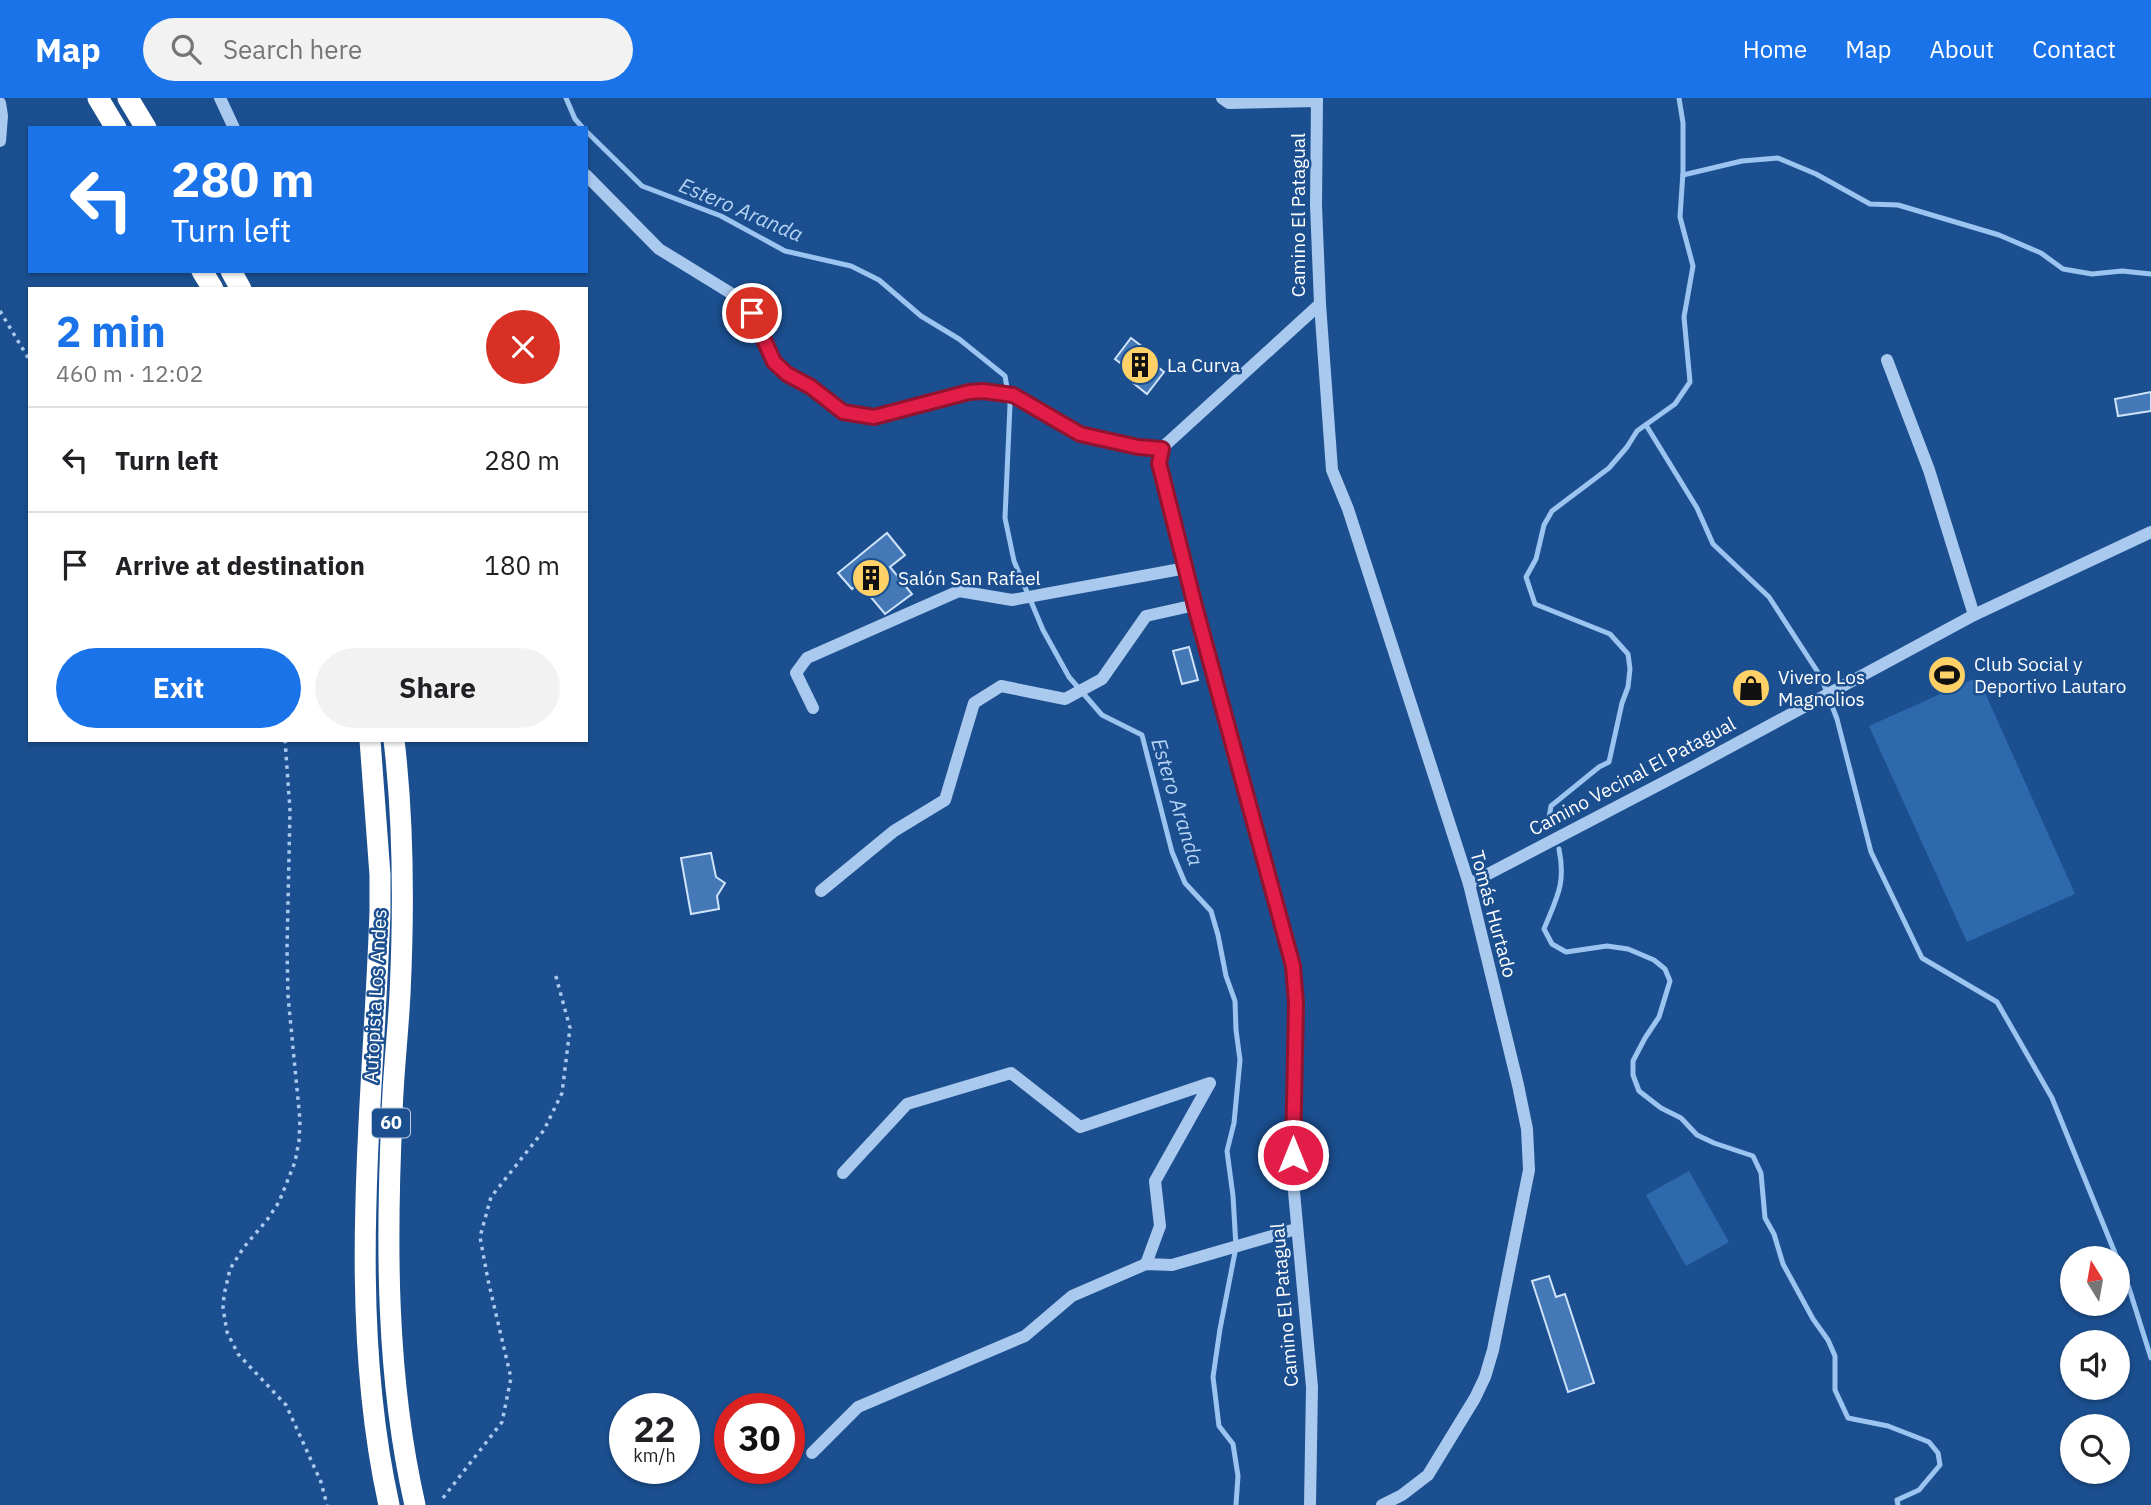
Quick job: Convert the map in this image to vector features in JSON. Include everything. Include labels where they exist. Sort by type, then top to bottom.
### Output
[{"type":"highway","points":[[98,98],[115,126]]},
{"type":"highway","points":[[128,98],[145,126]]},
{"type":"highway","name":"Autopista Los Andes","points":[[370,742],[380,875],[380,912],[366,1153],[365,1269],[375,1422],[389,1505]]},
{"type":"highway","name":"Autopista Los Andes","points":[[394,742],[403,918],[392,1114],[389,1238],[398,1398],[405,1458],[415,1505]]},
{"type":"street","points":[[220,98],[233,126]]},
{"type":"street","points":[[1222,98],[1229,103],[1317,100]]},
{"type":"street","name":"Camino El Patagual","points":[[1310,1505],[1311,1387],[1293,1181],[1296,1003],[1293,966],[1159,463],[1162,449],[1320,304],[1316,205],[1317,100]]},
{"type":"street","points":[[0,103],[0,141]]},
{"type":"street","points":[[588,177],[659,249],[742,300],[752,313],[774,362],[843,412],[874,417],[969,392],[1013,395],[1080,434],[1138,447],[1162,449]]},
{"type":"street","name":"Tomás Hurtado","points":[[1320,304],[1332,470],[1348,509],[1469,884],[1527,1129],[1529,1170],[1493,1350],[1485,1377],[1428,1475],[1402,1495],[1382,1505]]},
{"type":"street","points":[[1887,360],[1929,470],[1974,615]]},
{"type":"street","name":"Camino Vecinal El Patagual","points":[[1469,884],[1974,615],[2151,532]]},
{"type":"street","points":[[813,708],[796,673],[807,658],[959,592],[1012,600],[1186,568]]},
{"type":"street","points":[[821,891],[894,831],[945,800],[974,703],[1001,686],[1065,699],[1102,679],[1146,616],[1195,606]]},
{"type":"street","points":[[843,1173],[907,1104],[1011,1073],[1080,1127],[1210,1083],[1155,1181],[1160,1226],[1146,1264]]},
{"type":"street","points":[[812,1453],[858,1407],[1026,1336],[1072,1296],[1146,1264],[1172,1265],[1296,1229]]},
{"type":"path","points":[[0,311],[28,358]]},
{"type":"path","points":[[285,742],[290,810],[288,996],[300,1120],[299,1141],[292,1172],[279,1202],[230,1269],[223,1295],[223,1308],[227,1332],[238,1353],[286,1405],[321,1482],[327,1505]]},
{"type":"path","points":[[443,1498],[502,1422],[511,1378],[480,1237],[491,1196],[544,1130],[562,1093],[570,1028],[555,973]]},
{"type":"shaded area","points":[[1978,677],[2075,894],[1967,942],[1869,726]]},
{"type":"shaded area","points":[[1689,1171],[1729,1242],[1686,1266],[1646,1195]]},
{"type":"building","name":"La Curva","points":[[1131,338],[1148,351],[1144,356],[1164,372],[1147,394],[1127,378],[1132,372],[1115,359]]},
{"type":"building","points":[[2151,392],[2151,411],[2118,416],[2115,399]]},
{"type":"building","name":"Salón San Rafael","points":[[887,533],[905,555],[890,567],[912,594],[885,614],[859,583],[852,589],[838,573]]},
{"type":"building","points":[[1189,647],[1198,680],[1182,684],[1173,651]]},
{"type":"building","points":[[711,853],[716,877],[725,883],[717,896],[719,909],[691,914],[681,858]]},
{"type":"building","points":[[1549,1276],[1556,1297],[1565,1294],[1594,1383],[1568,1392],[1532,1281]]},
{"type":"waterway","name":"Estero Aranda","points":[[566,98],[575,119],[581,126]]},
{"type":"waterway","points":[[1548,824],[1551,806],[1609,762],[1630,669],[1628,654],[1610,634],[1535,604],[1526,577],[1536,559],[1544,525],[1552,511],[1609,468],[1637,431],[1675,404],[1690,382],[1684,317],[1693,266],[1680,217],[1683,123],[1679,98]]},
{"type":"waterway","name":"Estero Aranda","points":[[588,133],[642,186],[721,216],[785,251],[851,266],[879,280],[921,316],[959,339],[1005,376],[1010,405],[1005,518],[1014,561],[1043,630],[1069,677],[1102,715],[1142,735],[1172,852],[1185,883],[1211,911],[1226,976],[1235,1001],[1240,1060],[1234,1123],[1227,1151],[1236,1247],[1213,1377],[1219,1426],[1233,1444],[1238,1476],[1236,1505]]},
{"type":"waterway","points":[[1683,175],[1742,161],[1778,158],[1816,174],[1870,204],[1898,205],[1999,235],[2041,253],[2063,269],[2092,274],[2122,271],[2151,274]]},
{"type":"waterway","points":[[1646,425],[1697,508],[1713,544],[1769,597],[1821,677],[1837,719],[1871,852],[1922,958],[1997,1002],[2052,1098],[2112,1246]]},
{"type":"waterway","points":[[1559,849],[1561,881],[1544,929],[1552,944],[1566,952],[1607,946],[1628,949],[1654,960],[1665,969],[1670,981],[1659,1017],[1633,1061],[1633,1075],[1639,1091],[1661,1108],[1681,1118],[1697,1135],[1753,1156],[1761,1173],[1765,1218],[1774,1234],[1783,1264],[1835,1356],[1835,1390],[1848,1418],[1888,1426],[1929,1442],[1938,1453],[1940,1465],[1919,1490],[1897,1500],[1898,1505]]},
{"type":"waterway","points":[[2130,1291],[2151,1358]]},
{"type":"place","name":"La Curva","points":[[1140,365]]},
{"type":"place","name":"Salón San Rafael","points":[[871,578]]},
{"type":"place","name":"Club Social y Deportivo Lautaro","points":[[1947,675]]},
{"type":"place","name":"Vivero Los Magnolios","points":[[1751,688]]},
{"type":"route","points":[[752,313],[774,362],[843,412],[874,417],[969,392],[983,391],[1013,395],[1080,434],[1138,447],[1162,449],[1159,463],[1195,606],[1293,966],[1296,1003],[1293,1155]]}]
